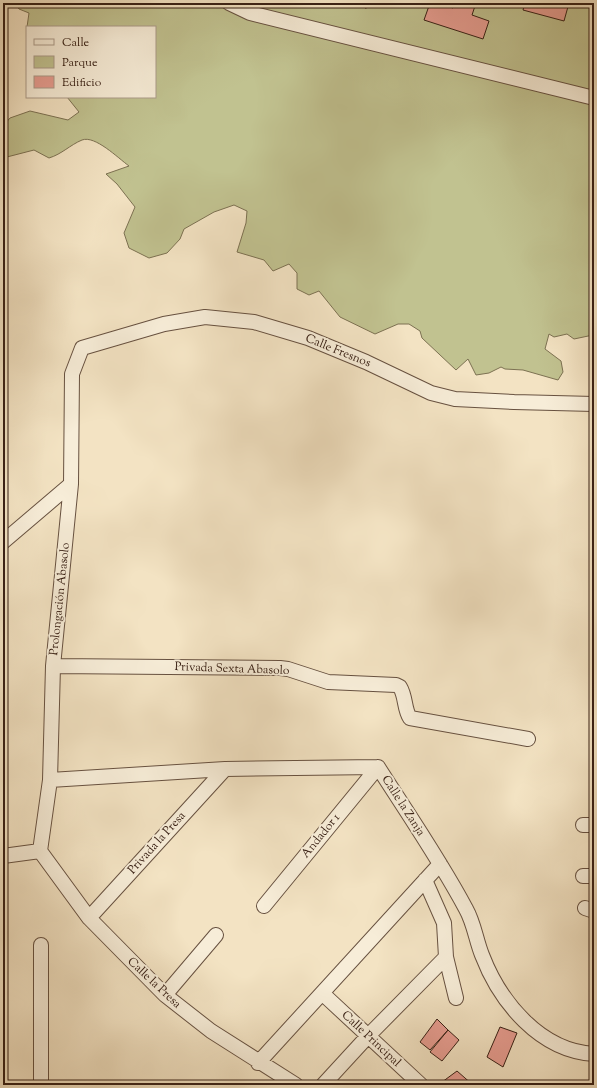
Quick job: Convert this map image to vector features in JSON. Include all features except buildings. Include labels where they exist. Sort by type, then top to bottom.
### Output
[{"type":"street","points":[[229,3],[250,13],[594,98]]},
{"type":"street","name":"Calle Fresnos","points":[[82,348],[164,324],[205,317],[254,322],[308,338],[366,362],[431,393],[462,399],[594,404]]},
{"type":"street","name":"Prolongación Abasolo","points":[[40,851],[50,780],[53,666],[71,484],[72,374],[82,348]]},
{"type":"street","points":[[3,542],[71,484]]},
{"type":"street","name":"Privada Sexta Abasolo","points":[[53,666],[280,668],[288,669],[328,682],[396,685],[400,687],[402,691],[407,714],[410,718],[528,739]]},
{"type":"street","name":"Calle la Zanja","points":[[50,780],[225,769],[378,767],[468,911],[482,956],[502,996],[524,1021],[553,1043],[584,1053],[594,1054]]},
{"type":"street","name":"Andador 1","points":[[264,906],[378,767]]},
{"type":"street","name":"Privada la Presa","points":[[88,918],[225,769]]},
{"type":"street","points":[[3,856],[40,851]]},
{"type":"street","name":"Calle la Presa","points":[[40,851],[88,918],[165,995],[211,1031],[258,1063],[296,1085]]},
{"type":"street","points":[[258,1063],[440,864]]},
{"type":"street","points":[[425,880],[444,923],[446,957],[456,998]]},
{"type":"street","points":[[165,995],[216,934]]},
{"type":"street","points":[[41,945],[41,1085]]},
{"type":"street","points":[[323,1085],[368,1036],[446,957]]},
{"type":"street","name":"Calle Principal","points":[[322,993],[420,1085]]},
{"type":"green space","points":[[15,3],[360,3],[366,9],[366,3],[594,3],[593,335],[574,339],[567,334],[554,337],[549,334],[545,349],[561,361],[563,372],[558,380],[523,370],[505,369],[501,367],[489,373],[476,375],[468,359],[456,370],[422,338],[420,331],[409,324],[398,324],[375,334],[340,317],[319,291],[309,295],[297,289],[297,273],[289,264],[273,271],[264,260],[237,252],[246,223],[247,211],[234,205],[214,212],[184,229],[180,239],[167,253],[149,258],[129,248],[124,233],[135,207],[117,184],[106,174],[129,166],[100,144],[87,139],[78,142],[49,158],[34,150],[3,158],[3,126],[10,118],[30,111],[68,120],[79,112],[68,98],[156,98],[156,26],[27,26],[29,13],[19,9]]}]
